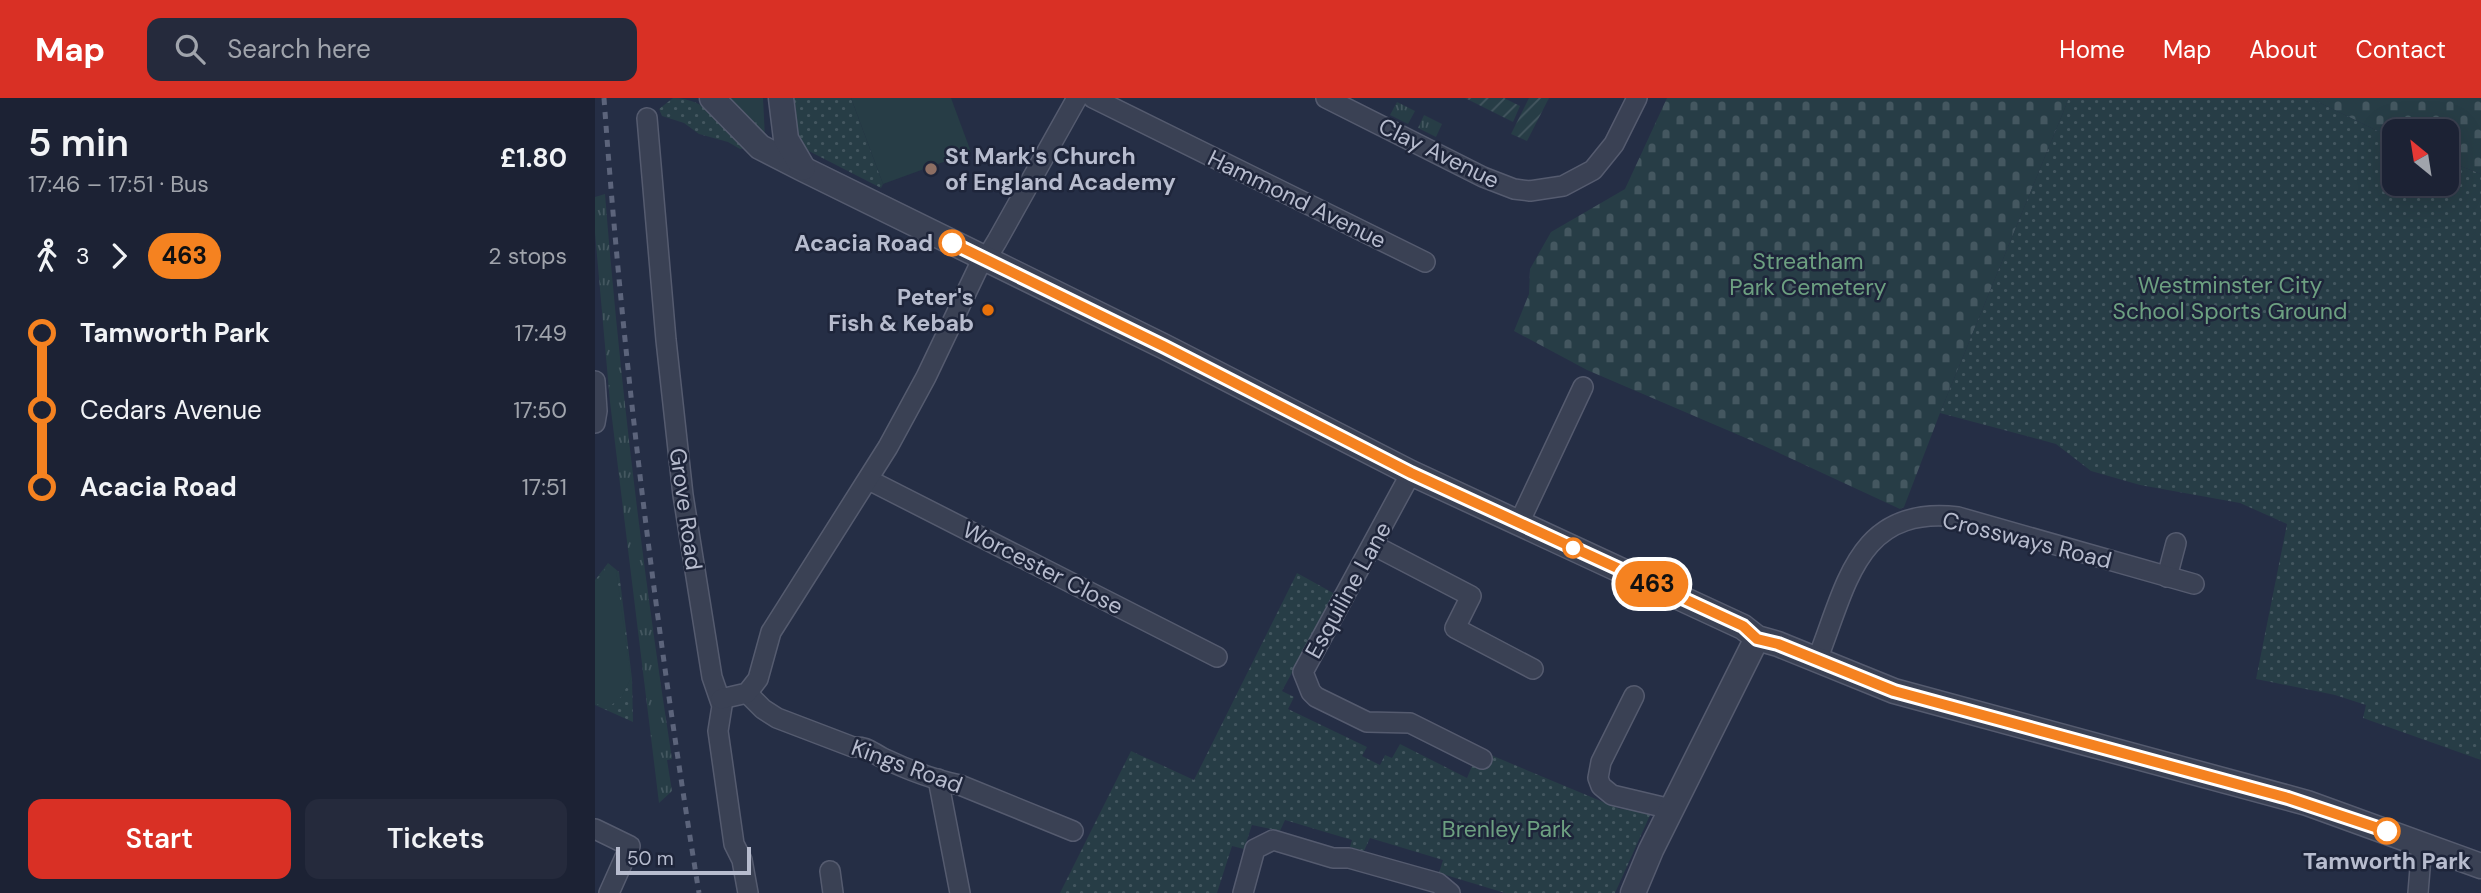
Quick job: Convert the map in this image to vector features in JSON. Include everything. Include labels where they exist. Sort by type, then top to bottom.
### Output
[{"type":"street","points":[[712,98],[760,147],[1163,346],[1411,473],[1743,626],[1757,639],[1778,644],[1904,694],[2308,803],[2481,866]]},
{"type":"street","points":[[781,98],[786,139],[792,154],[803,169]]},
{"type":"street","points":[[721,699],[747,693],[758,679],[766,645],[776,624],[869,480],[926,377],[978,268],[986,259],[1077,98]]},
{"type":"street","name":"Hammond Avenue","points":[[1093,98],[1425,262]]},
{"type":"street","name":"Clay Avenue","points":[[1326,98],[1364,107],[1498,183],[1514,189],[1547,190],[1563,186],[1593,170],[1614,144],[1637,98]]},
{"type":"street","name":"Grove Road","points":[[647,118],[666,340],[685,506],[712,677],[723,710],[718,732],[734,844],[742,860],[748,893]]},
{"type":"street","points":[[595,381],[595,423]]},
{"type":"street","points":[[1519,523],[1583,387]]},
{"type":"street","name":"Esquiline Lane","points":[[1411,473],[1303,672],[1311,692],[1367,722],[1409,723],[1482,759]]},
{"type":"street","name":"Worcester Close","points":[[869,480],[1217,657]]},
{"type":"street","name":"Crossways Road","points":[[1817,660],[1853,569],[1863,551],[1881,532],[1913,517],[1958,517],[2194,584]]},
{"type":"street","points":[[2167,577],[2176,543]]},
{"type":"street","points":[[1373,545],[1471,596],[1455,628],[1533,669]]},
{"type":"street","points":[[1633,893],[1671,809],[1757,639]]},
{"type":"street","name":"Kings Road","points":[[747,693],[777,718],[853,747],[870,749],[880,757],[960,785],[1073,831]]},
{"type":"street","points":[[1635,696],[1601,762],[1598,778],[1601,786],[1612,795],[1671,809]]},
{"type":"street","points":[[937,779],[960,893]]},
{"type":"street","points":[[595,829],[630,846],[609,893]]},
{"type":"street","points":[[1243,893],[1255,849],[1273,840],[1333,858],[1349,858],[1438,883],[1450,893]]},
{"type":"street","points":[[2418,893],[2422,845]]},
{"type":"street","points":[[830,871],[833,893]]},
{"type":"green space","points":[[673,98],[696,103],[714,114],[746,148],[740,149],[728,142],[699,134],[684,123],[662,116],[659,109]]},
{"type":"green space","points":[[729,98],[763,98],[765,138]]},
{"type":"green space","points":[[788,98],[851,98],[883,184],[881,188],[799,146]]},
{"type":"green space","points":[[851,98],[951,98],[971,152],[883,184]]},
{"type":"green space","points":[[1465,98],[1504,98],[1520,106],[1513,122]]},
{"type":"green space","points":[[1529,98],[1549,98],[1527,141],[1511,134]]},
{"type":"green space","name":"Streatham Park Cemetery","points":[[1667,98],[2069,98],[1904,507],[1900,509],[1762,445],[1587,370],[1514,331],[1529,294],[1530,269],[1551,232],[1625,189]]},
{"type":"green space","name":"Westminster City School Sports Ground","points":[[2069,98],[2310,98],[2382,133],[2382,196],[2459,196],[2459,166],[2481,174],[2481,760],[2363,718],[2366,705],[2335,695],[2256,679],[2287,524],[2240,503],[2140,485],[2091,471],[2056,444],[1940,413]]},
{"type":"green space","points":[[2310,98],[2481,98],[2481,174],[2459,166],[2459,119],[2382,119],[2382,133]]},
{"type":"green space","points":[[1397,102],[1415,111],[1408,124],[1390,115]]},
{"type":"green space","points":[[1424,115],[1442,124],[1436,137],[1418,128]]},
{"type":"green space","points":[[605,194],[633,477],[672,759],[667,760],[672,791],[659,803],[610,402],[595,233],[595,197]]},
{"type":"green space","points":[[608,563],[619,572],[632,679],[633,722],[595,705],[595,580]]},
{"type":"green space","points":[[609,564],[616,570],[631,678],[622,696],[607,709],[595,703],[595,583]]},
{"type":"green space","name":"Brenley Park","points":[[1297,573],[1335,594],[1282,691],[1294,697],[1288,709],[1367,747],[1362,756],[1380,765],[1385,755],[1392,758],[1400,744],[1467,778],[1472,766],[1480,768],[1486,753],[1620,809],[1651,813],[1615,893],[1505,893],[1439,873],[1443,860],[1370,838],[1364,851],[1350,847],[1352,840],[1285,820],[1280,831],[1252,825],[1244,849],[1232,846],[1217,893],[1060,893],[1131,751],[1194,780]]},
{"type":"railway","points":[[604,98],[642,496],[699,893]]},
{"type":"bus line","name":"463","points":[[952,243],[1163,346],[1411,473],[1743,626],[1757,639],[1778,644],[1894,691],[2308,803],[2387,831]]},
{"type":"place","name":"St Mark's Church of England Academy","points":[[931,169]]},
{"type":"place","name":"Acacia Road","points":[[952,243]]},
{"type":"place","name":"Peter's Fish & Kebab","points":[[988,310]]},
{"type":"place","name":"Tamworth Park","points":[[2387,831]]}]
